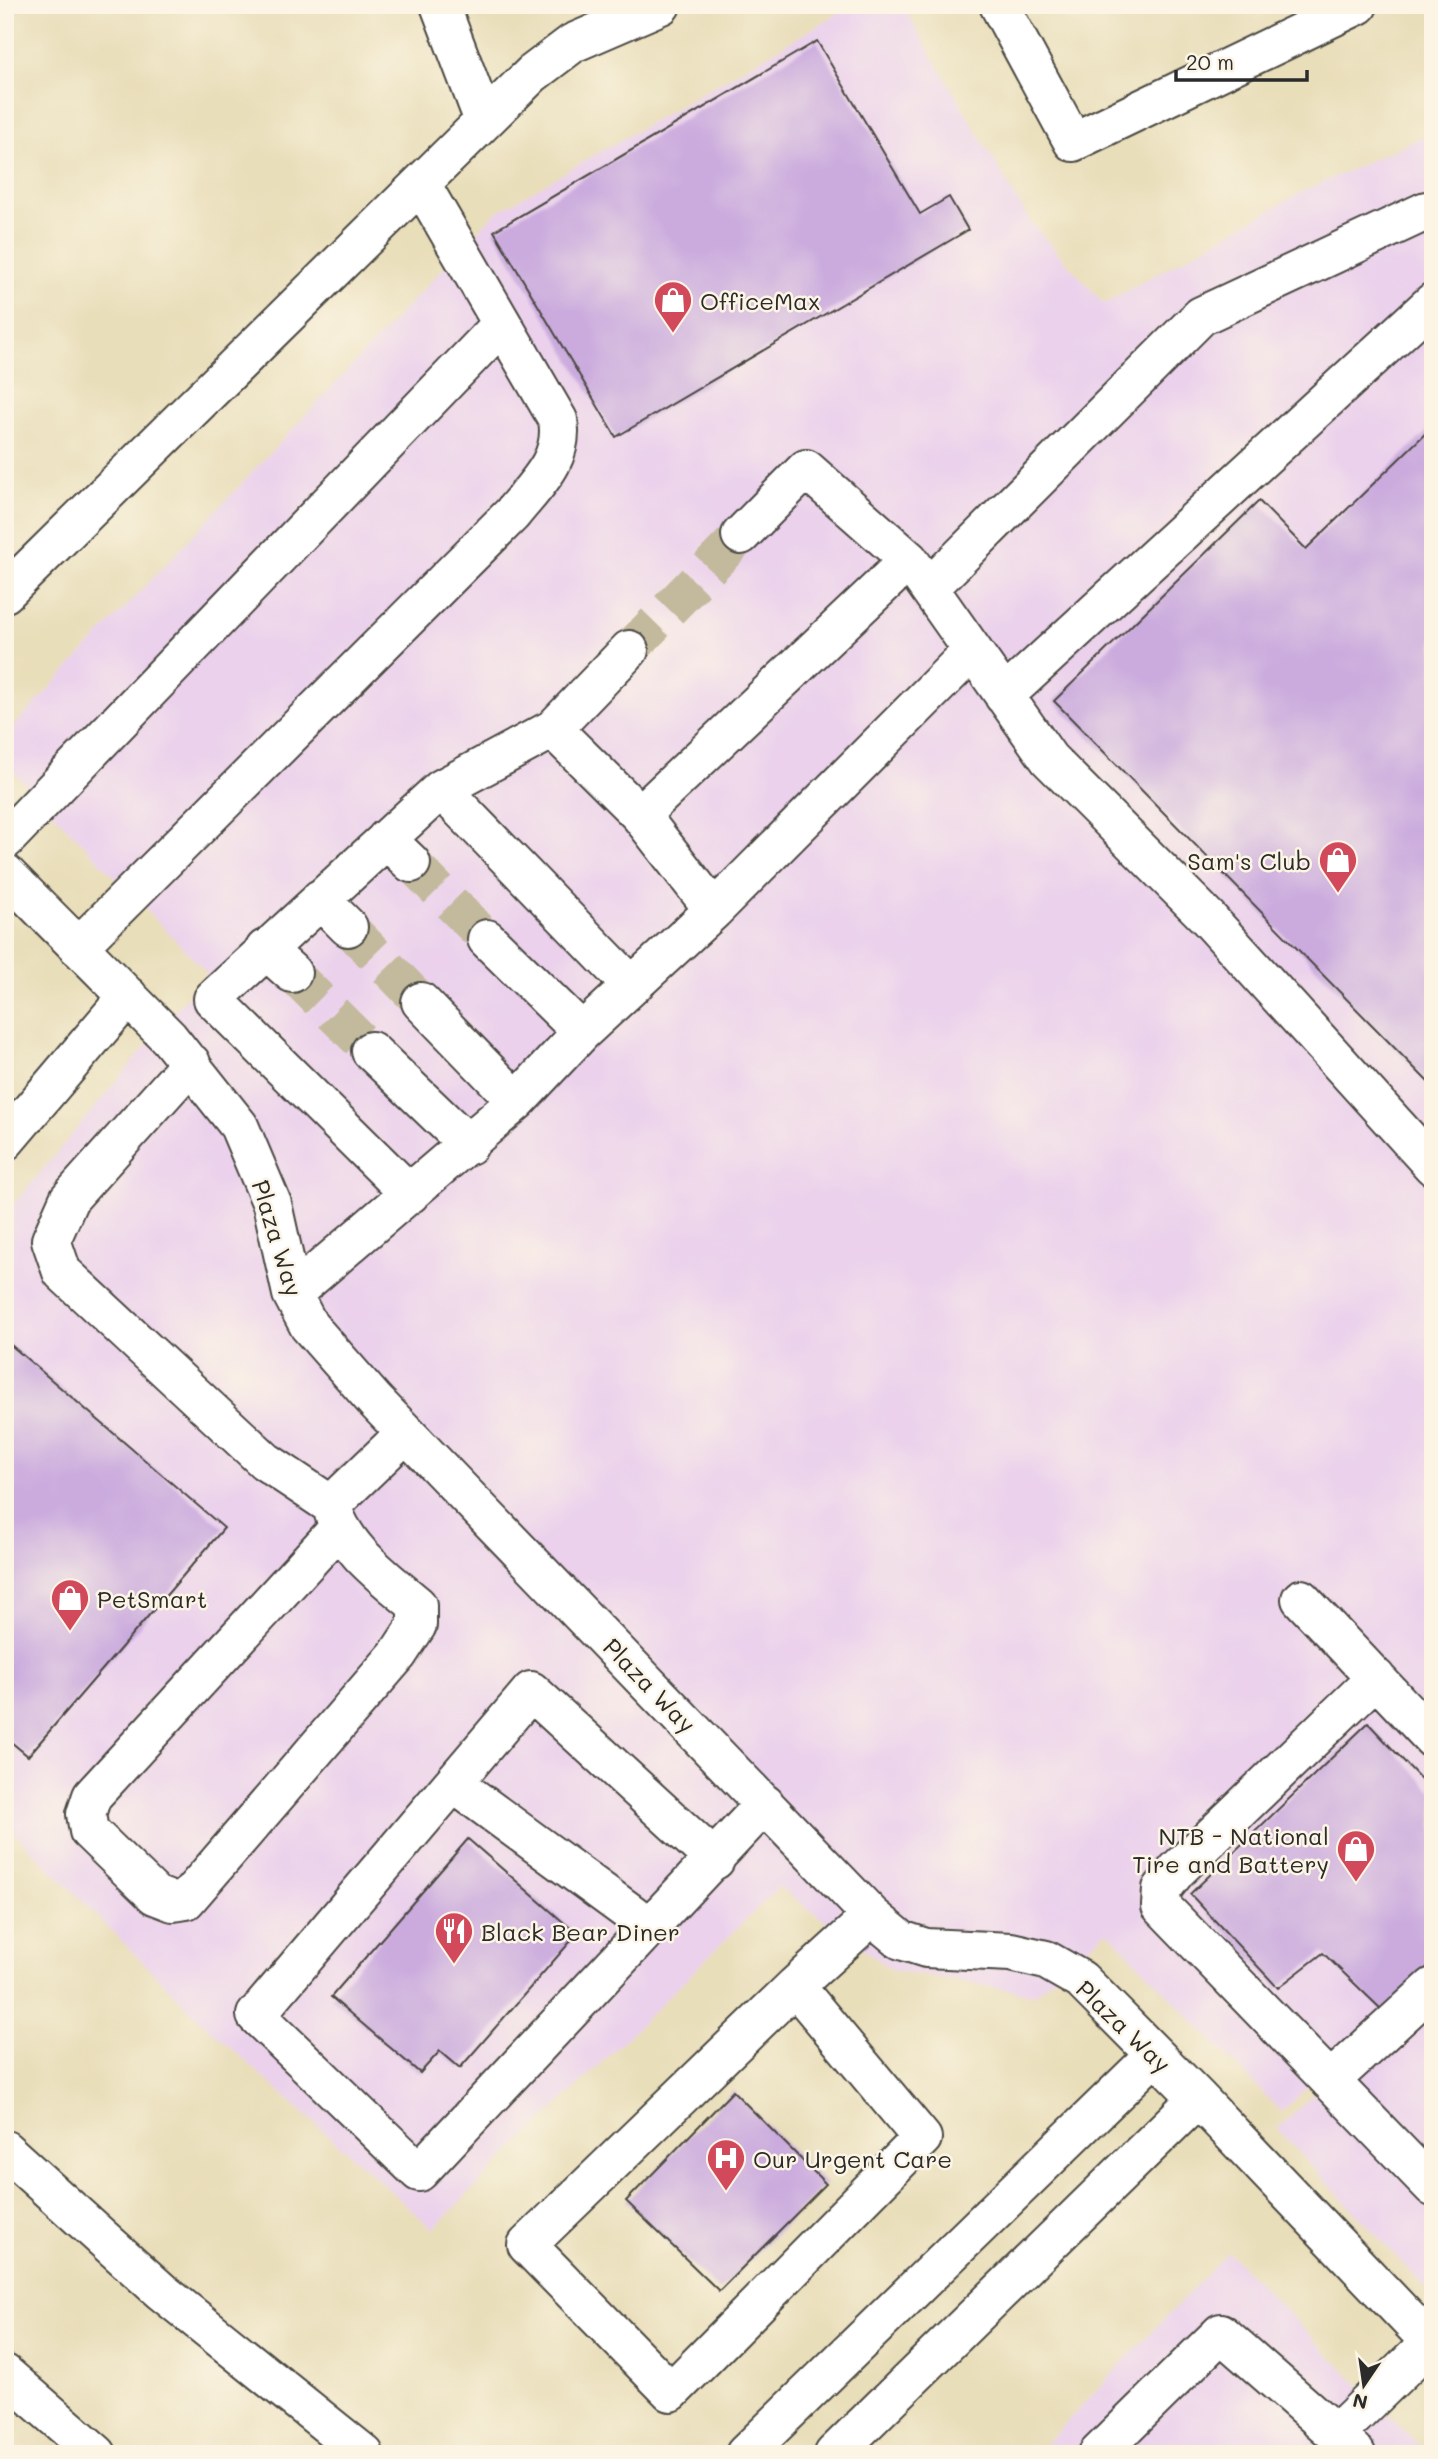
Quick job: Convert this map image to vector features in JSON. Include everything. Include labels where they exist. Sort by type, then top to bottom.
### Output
[{"type":"main road","points":[[440,5],[484,121]]},
{"type":"main road","points":[[5,593],[532,74],[573,43],[661,5]]},
{"type":"main road","points":[[999,5],[1073,142],[1358,5]]},
{"type":"main road","points":[[78,947],[512,514],[551,467],[561,436],[558,420],[421,184]]},
{"type":"main road","points":[[640,815],[920,574],[1201,316],[1426,211],[1433,214]]},
{"type":"main road","points":[[1004,696],[1433,302]]},
{"type":"main road","points":[[5,840],[502,324]]},
{"type":"main road","points":[[741,535],[806,469],[920,574],[1049,759],[1208,918],[1433,1166]]},
{"type":"main road","points":[[410,1194],[213,999],[278,961],[320,898],[399,851],[441,789],[553,729],[629,650]]},
{"type":"main road","points":[[292,1294],[469,1145],[517,1101],[582,1032],[714,910],[972,651]]},
{"type":"main road","points":[[553,729],[640,815],[714,910]]},
{"type":"main road","points":[[441,789],[631,985]]},
{"type":"main road","name":"Plaza Way","points":[[5,873],[191,1063],[239,1126],[272,1204],[292,1294],[309,1326],[406,1433],[872,1916],[901,1940],[926,1948],[1011,1952],[1046,1960],[1081,1980],[1198,2098],[1432,2344]]},
{"type":"main road","points":[[320,898],[348,927]]},
{"type":"main road","points":[[487,939],[582,1032]]},
{"type":"main road","points":[[5,1141],[128,996]]},
{"type":"main road","points":[[421,1002],[517,1101]]},
{"type":"main road","points":[[371,1051],[469,1145]]},
{"type":"main road","points":[[191,1063],[69,1199],[51,1240],[62,1272],[265,1461],[335,1517],[365,1560],[416,1605],[417,1625],[398,1654],[186,1900],[173,1902],[155,1895],[89,1832],[86,1814],[92,1796],[335,1517],[406,1433]]},
{"type":"main road","points":[[1301,1599],[1433,1739]]},
{"type":"main road","points":[[1376,1678],[1162,1889],[1161,1906],[1433,2188]]},
{"type":"main road","points":[[716,1860],[531,1691],[256,2015],[419,2172],[716,1860],[765,1804]]},
{"type":"main road","points":[[453,1783],[651,1928]]},
{"type":"main road","points":[[795,1986],[922,2138],[671,2392],[527,2245],[795,1986],[872,1916]]},
{"type":"main road","points":[[1330,2081],[1433,1987]]},
{"type":"main road","points":[[745,2454],[1155,2055]]},
{"type":"main road","points":[[834,2454],[1198,2098]]},
{"type":"main road","points":[[5,2150],[160,2291],[364,2454]]},
{"type":"main road","points":[[1098,2454],[1222,2333],[1346,2444],[1432,2344]]},
{"type":"main road","points":[[5,2374],[97,2454]]},
{"type":"shaded area","points":[[853,5],[902,5],[1031,223],[1104,304],[1302,192],[1433,132],[1433,1969],[1281,2112],[1107,1931],[1034,1994],[892,1970],[779,1887],[433,2229],[201,2021],[5,1823],[5,1215],[207,973],[5,763],[5,736],[495,213]]},
{"type":"shaded area","points":[[1433,1980],[1433,2296],[1277,2129]]},
{"type":"shaded area","points":[[1228,2252],[1427,2454],[1036,2454]]},
{"type":"building","name":"OfficeMax","points":[[817,41],[920,214],[949,197],[968,230],[616,437],[494,231]]},
{"type":"building","name":"Sam's Club","points":[[1433,426],[1433,1087],[1054,701],[1259,501],[1306,549]]},
{"type":"building","name":"PetSmart","points":[[5,1340],[224,1528],[28,1756],[5,1737]]},
{"type":"building","points":[[1368,1723],[1433,1792],[1433,1962],[1383,2011],[1323,1953],[1278,1988],[1190,1894]]},
{"type":"building","name":"Black Bear Diner","points":[[468,1839],[577,1934],[460,2068],[440,2051],[420,2073],[331,1997]]},
{"type":"building","name":"Our Urgent Care","points":[[733,2091],[826,2184],[719,2291],[626,2201]]},
{"type":"tunnel","points":[[629,650],[741,535]]},
{"type":"tunnel","points":[[411,863],[487,939]]},
{"type":"tunnel","points":[[348,927],[421,1002]]},
{"type":"tunnel","points":[[292,973],[371,1051]]},
{"type":"place","name":"OfficeMax","points":[[673,334]]},
{"type":"place","name":"Sam's Club","points":[[1338,894]]},
{"type":"place","name":"PetSmart","points":[[70,1632]]},
{"type":"place","name":"NTB - National Tire and Battery","points":[[1356,1883]]},
{"type":"place","name":"Black Bear Diner","points":[[454,1965]]},
{"type":"place","name":"Our Urgent Care","points":[[726,2192]]}]
